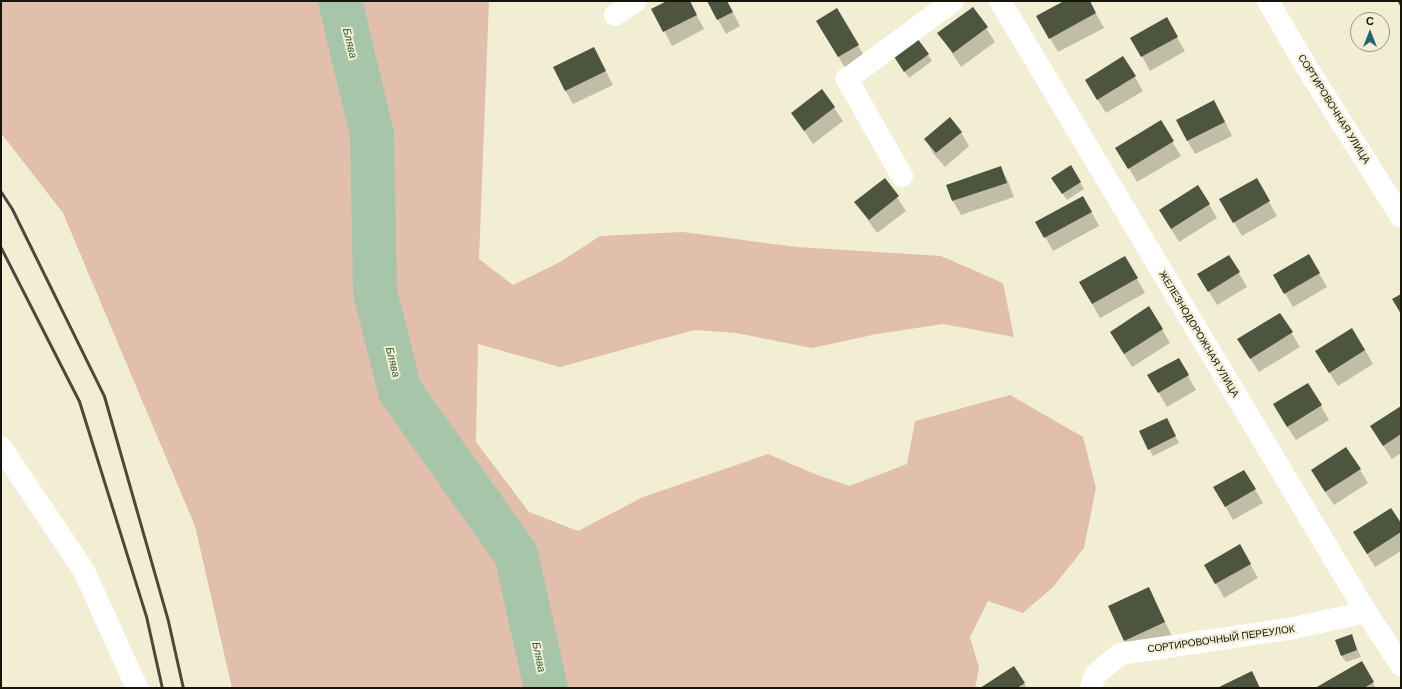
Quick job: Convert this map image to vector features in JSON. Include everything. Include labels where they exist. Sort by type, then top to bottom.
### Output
[{"type":"street","points":[[614,15],[636,1]]},
{"type":"street","points":[[902,176],[847,79],[953,1]]},
{"type":"street","name":"ЖЕЛЕЗНОДОРОЖНАЯ УЛИЦА","points":[[1000,1],[1366,612],[1401,665]]},
{"type":"street","name":"СОРТИРОВОЧНАЯ УЛИЦА","points":[[1268,1],[1306,66],[1401,217]]},
{"type":"street","points":[[1,447],[84,571],[137,688]]},
{"type":"street","name":"СОРТИРОВОЧНЫЙ ПЕРЕУЛОК","points":[[1091,688],[1095,675],[1120,654],[1294,628],[1366,612]]},
{"type":"shaded area","points":[[1,1],[489,1],[479,259],[513,285],[560,262],[600,236],[683,232],[797,247],[941,256],[1003,283],[1014,337],[943,324],[877,334],[812,348],[736,333],[694,330],[560,367],[478,344],[476,442],[529,512],[578,531],[643,497],[768,454],[815,474],[849,486],[907,464],[915,421],[1010,395],[1083,437],[1096,488],[1084,548],[1053,587],[1023,613],[988,601],[970,637],[979,668],[975,688],[232,688],[195,526],[63,213],[1,133]]},
{"type":"building","points":[[667,1],[690,1],[697,15],[663,32],[651,9]]},
{"type":"building","points":[[707,1],[727,1],[733,12],[717,20]]},
{"type":"building","points":[[1064,1],[1090,1],[1096,13],[1049,39],[1036,16]]},
{"type":"building","points":[[973,7],[988,27],[953,53],[937,33]]},
{"type":"building","points":[[837,8],[859,45],[838,57],[816,21]]},
{"type":"building","points":[[1167,17],[1178,37],[1141,57],[1130,38]]},
{"type":"building","points":[[917,38],[929,54],[904,72],[893,55]]},
{"type":"building","points":[[594,47],[606,71],[565,91],[553,67]]},
{"type":"building","points":[[1123,56],[1136,76],[1097,100],[1085,80]]},
{"type":"building","points":[[822,89],[835,107],[804,131],[791,113]]},
{"type":"building","points":[[1214,100],[1225,122],[1187,141],[1176,120]]},
{"type":"building","points":[[950,117],[962,132],[936,153],[924,139]]},
{"type":"building","points":[[1161,120],[1174,141],[1128,169],[1115,148]]},
{"type":"building","points":[[1071,165],[1081,182],[1062,194],[1051,178]]},
{"type":"building","points":[[1001,166],[1007,183],[952,201],[946,185]]},
{"type":"building","points":[[885,178],[899,196],[869,220],[854,202]]},
{"type":"building","points":[[1257,178],[1270,201],[1233,223],[1219,199]]},
{"type":"building","points":[[1198,185],[1210,204],[1171,229],[1159,210]]},
{"type":"building","points":[[1083,196],[1092,212],[1044,238],[1035,222]]},
{"type":"building","points":[[1309,254],[1320,273],[1284,294],[1273,275]]},
{"type":"building","points":[[1229,255],[1240,272],[1208,292],[1197,274]]},
{"type":"building","points":[[1125,256],[1138,278],[1092,304],[1079,282]]},
{"type":"building","points":[[1401,294],[1401,314],[1392,299]]},
{"type":"building","points":[[1149,306],[1163,329],[1124,354],[1110,332]]},
{"type":"building","points":[[1280,313],[1293,332],[1250,359],[1237,339]]},
{"type":"building","points":[[1352,328],[1365,350],[1329,373],[1315,351]]},
{"type":"building","points":[[1179,358],[1189,375],[1158,393],[1147,375]]},
{"type":"building","points":[[1308,383],[1322,405],[1287,427],[1273,404]]},
{"type":"building","points":[[1401,406],[1401,434],[1383,446],[1370,426]]},
{"type":"building","points":[[1167,418],[1176,436],[1148,450],[1139,431]]},
{"type":"building","points":[[1346,447],[1361,469],[1325,492],[1311,470]]},
{"type":"building","points":[[1244,470],[1256,489],[1225,507],[1213,487]]},
{"type":"building","points":[[1391,508],[1401,523],[1401,532],[1367,554],[1353,532]]},
{"type":"building","points":[[1240,544],[1251,564],[1215,584],[1204,565]]},
{"type":"building","points":[[1149,587],[1165,622],[1124,641],[1108,606]]},
{"type":"building","points":[[1352,634],[1357,650],[1341,656],[1335,640]]},
{"type":"building","points":[[1362,661],[1374,682],[1364,688],[1315,688]]},
{"type":"building","points":[[1014,666],[1025,683],[1017,688],[980,688]]},
{"type":"building","points":[[1252,671],[1260,688],[1217,688]]},
{"type":"waterway","name":"Блява","points":[[340,1],[372,134],[375,292],[400,391],[516,554],[546,688]]},
{"type":"railway","points":[[1399,1],[1401,5]]},
{"type":"railway","points":[[1,192],[12,209],[104,396],[168,621],[183,688]]},
{"type":"railway","points":[[1,248],[79,401],[146,616],[162,688]]}]
